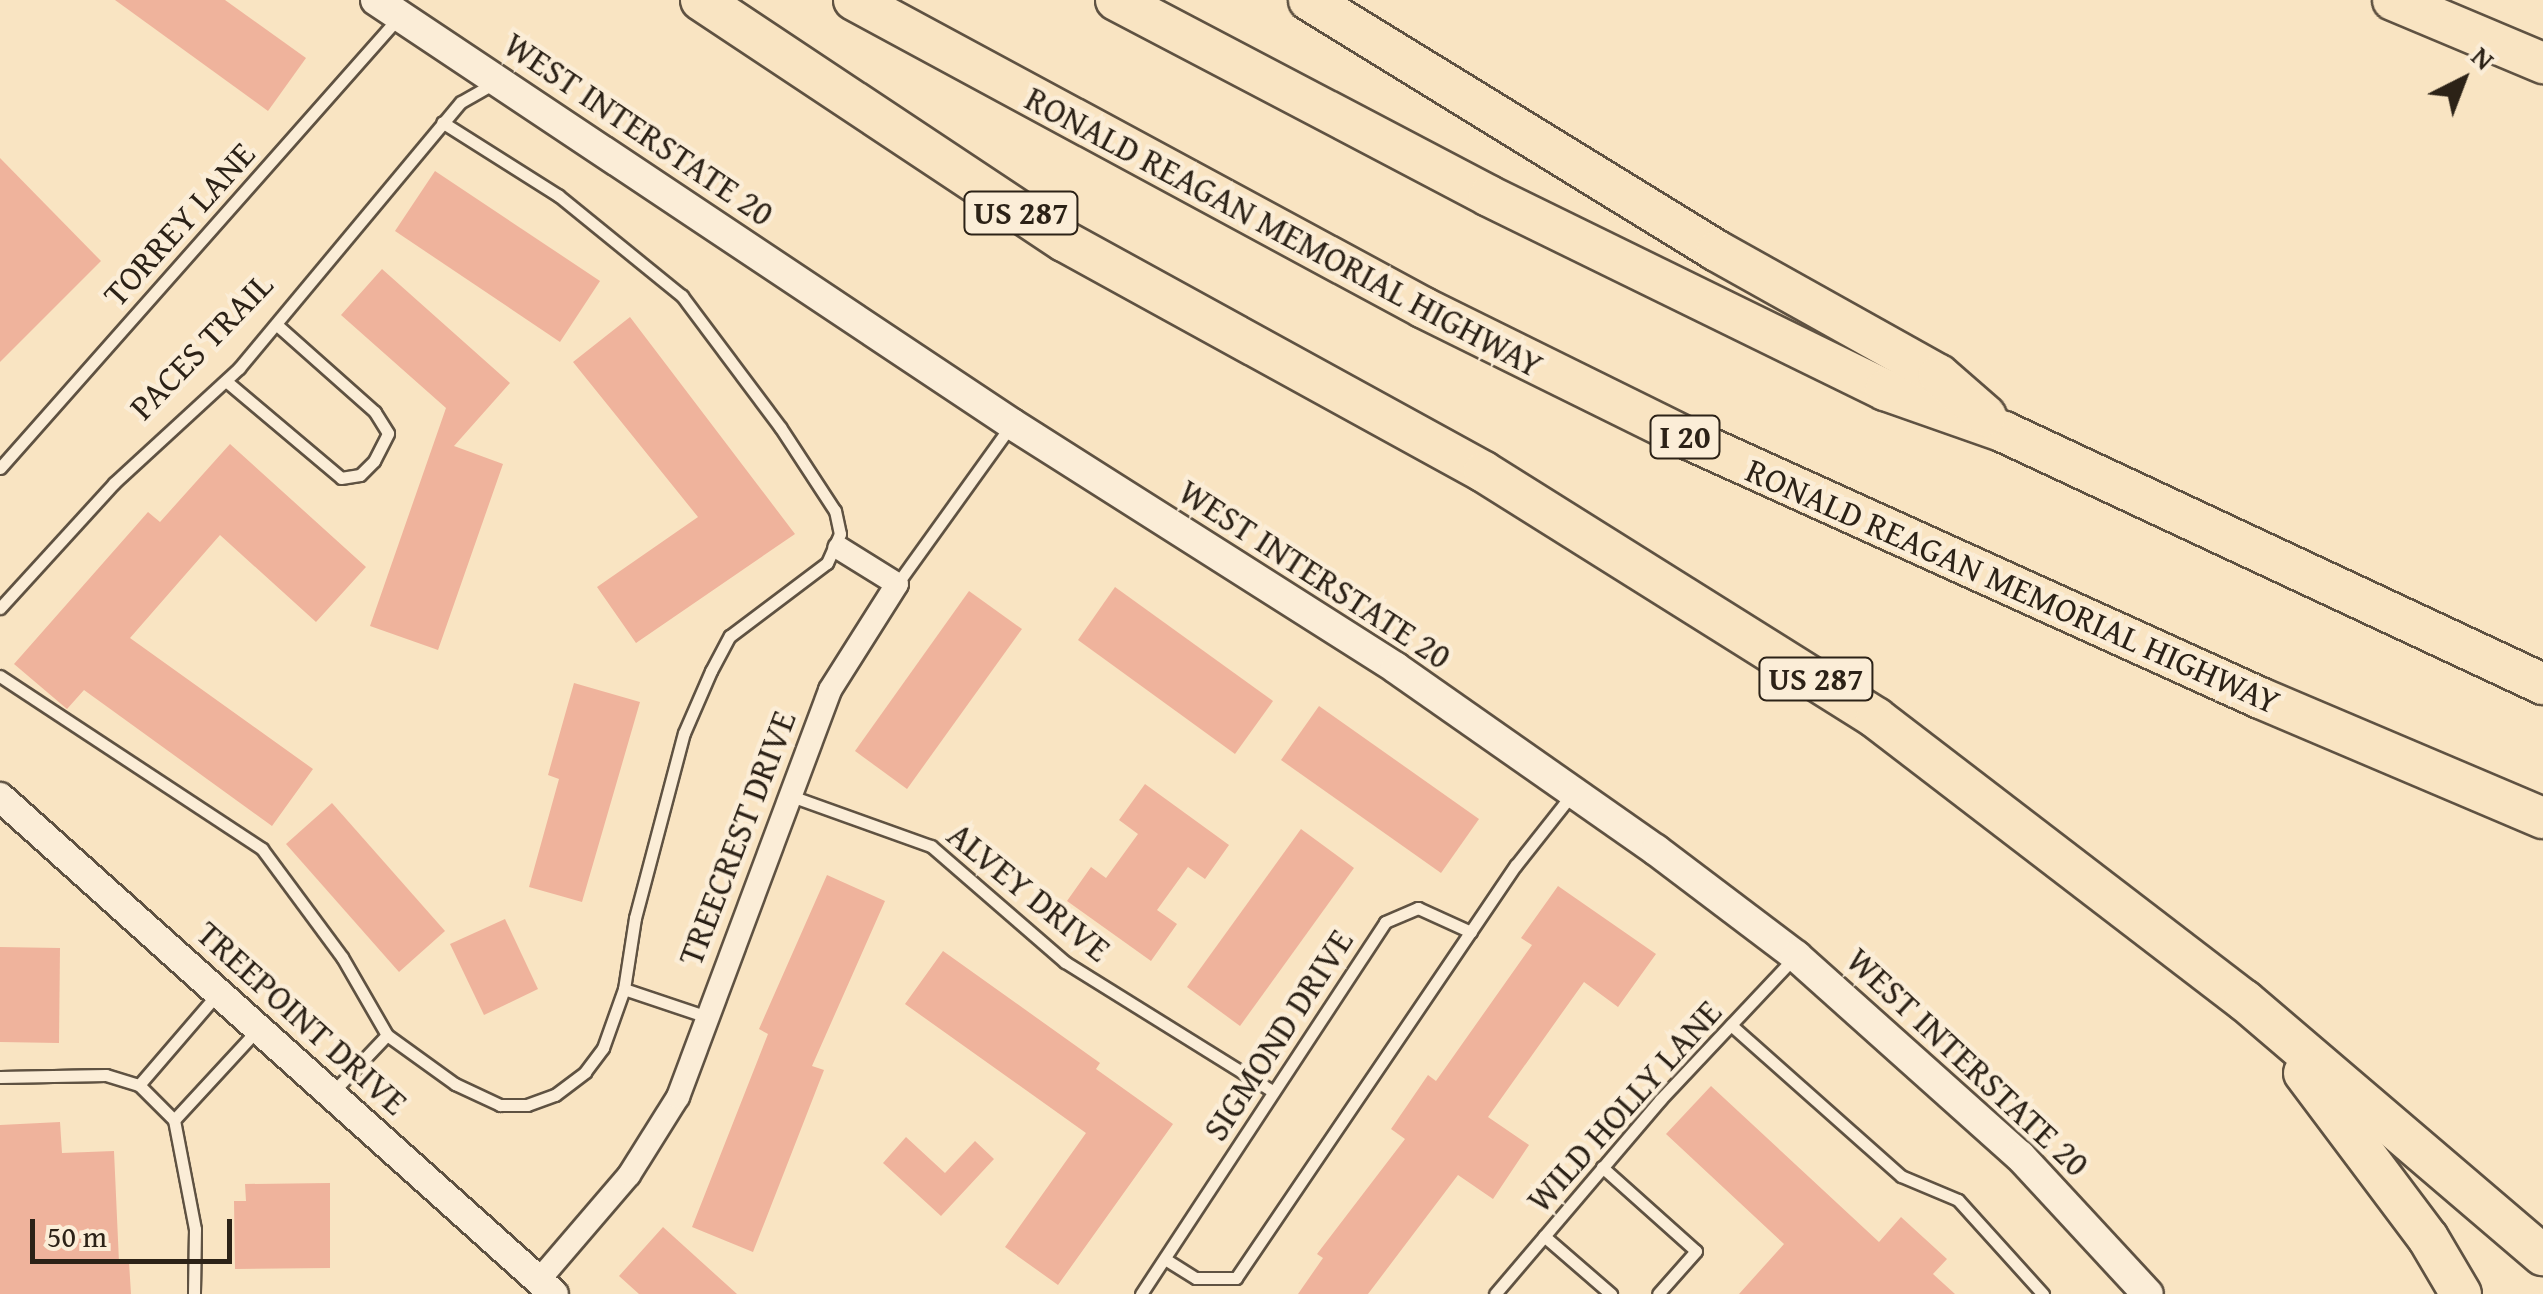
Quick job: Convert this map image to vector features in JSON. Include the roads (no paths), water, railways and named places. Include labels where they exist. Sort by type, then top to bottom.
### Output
[{"type":"highway","name":"US 287","points":[[701,0],[1064,241],[1484,472],[1691,597],[1876,718],[2244,1000],[2543,1255]]},
{"type":"highway","name":"RONALD REAGAN MEMORIAL HIGHWAY","points":[[854,0],[1371,281],[1691,440],[2208,675],[2543,818]]},
{"type":"highway","points":[[1116,0],[1489,196],[1885,390],[2004,432],[2543,684]]},
{"type":"highway","points":[[1309,0],[1717,251],[1939,375],[2004,432]]},
{"type":"highway","points":[[2393,0],[2543,64]]},
{"type":"highway","points":[[2244,1000],[2350,1131],[2461,1294]]},
{"type":"main road","name":"WEST INTERSTATE 20","points":[[388,8],[501,79],[1012,424],[1396,668],[1796,956],[2020,1156],[2148,1294]]},
{"type":"street","points":[[839,548],[897,584]]},
{"type":"street","name":"TREECREST DRIVE","points":[[546,1287],[654,1141],[707,1017],[830,690],[897,584]]},
{"type":"street","name":"TREEPOINT DRIVE","points":[[0,797],[546,1287]]},
{"type":"lane","name":"TORREY LANE","points":[[0,468],[388,8]]},
{"type":"lane","name":"PACES TRAIL","points":[[0,608],[114,483],[226,380],[460,102],[501,79]]},
{"type":"lane","points":[[0,676],[262,850],[342,957],[387,1034],[455,1084],[500,1104],[527,1105],[585,1072],[603,1048],[624,989],[635,918],[684,733],[711,671],[730,636],[839,548],[835,512],[682,296],[559,196],[442,122]]},
{"type":"lane","points":[[226,380],[340,478],[360,475],[374,461],[388,433],[375,412],[276,324]]},
{"type":"lane","name":"TREECREST DRIVE","points":[[897,584],[1012,424]]},
{"type":"lane","points":[[1166,1259],[1196,1278],[1236,1278],[1471,932],[1572,794]]},
{"type":"lane","name":"ALVEY DRIVE","points":[[788,795],[931,846],[1065,962],[1272,1091]]},
{"type":"lane","name":"SIGMOND DRIVE","points":[[1141,1294],[1384,922],[1418,908],[1471,932]]},
{"type":"lane","name":"WILD HOLLY LANE","points":[[1495,1294],[1602,1167],[1796,956]]},
{"type":"lane","points":[[624,989],[707,1017]]},
{"type":"lane","points":[[139,1085],[218,992]]},
{"type":"lane","points":[[1732,1025],[1900,1176],[1958,1200],[2043,1294]]},
{"type":"lane","points":[[174,1120],[258,1029]]},
{"type":"lane","points":[[331,1094],[387,1034]]},
{"type":"lane","points":[[0,1077],[106,1075],[139,1085],[174,1120],[195,1229],[194,1294]]},
{"type":"lane","points":[[1602,1167],[1696,1251],[1658,1294]]},
{"type":"lane","points":[[1544,1236],[1611,1294]]}]
